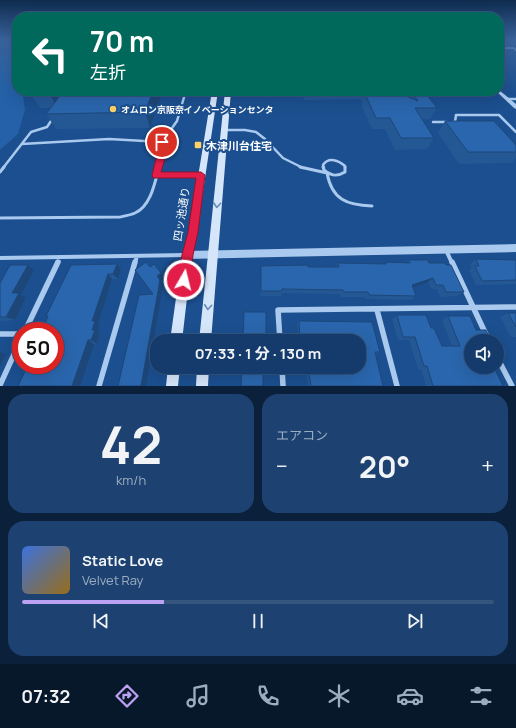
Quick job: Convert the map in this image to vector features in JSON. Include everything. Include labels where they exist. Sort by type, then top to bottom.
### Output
[{"type":"main road","name":"四ッ池通り","points":[[177,334],[187,255],[193,232],[214,96]]},
{"type":"main road","points":[[206,334],[227,96]]},
{"type":"main road","points":[[172,386],[173,374]]},
{"type":"main road","points":[[202,386],[203,374]]},
{"type":"street","points":[[504,95],[516,107]]},
{"type":"street","points":[[0,258],[516,248]]},
{"type":"street","points":[[446,250],[486,334]]},
{"type":"street","points":[[99,386],[137,256]]},
{"type":"street","points":[[29,322],[60,257]]},
{"type":"street","points":[[280,334],[278,310],[377,310],[516,307]]},
{"type":"street","points":[[377,310],[397,386]]},
{"type":"street","points":[[0,334],[12,334]]},
{"type":"street","points":[[0,385],[12,359]]},
{"type":"street","points":[[504,371],[512,386]]},
{"type":"street","points":[[282,374],[283,386]]},
{"type":"lane","points":[[0,218],[120,217],[136,213],[145,206],[152,191],[162,155],[162,142],[177,121],[185,96]]},
{"type":"lane","points":[[508,99],[516,99]]},
{"type":"lane","points":[[0,172],[31,132],[47,127],[56,115]]},
{"type":"lane","points":[[433,122],[455,122],[456,115],[500,115],[516,132]]},
{"type":"lane","points":[[483,115],[488,120]]},
{"type":"lane","points":[[224,130],[247,130],[257,132],[266,138],[277,153],[286,160],[305,168],[327,173],[339,175],[344,172],[344,166],[339,161],[328,160],[323,164],[324,170],[327,173],[328,182],[338,197],[348,203],[359,206],[372,206]]},
{"type":"lane","points":[[22,144],[88,138],[118,138],[162,142]]},
{"type":"lane","points":[[156,175],[201,175]]},
{"type":"shaded area","points":[[0,57],[12,57],[12,96],[23,96],[25,110],[18,134],[0,150]]},
{"type":"building","points":[[60,96],[151,96],[145,112],[46,114]]},
{"type":"building","points":[[366,96],[406,96],[418,101],[414,96],[428,96],[437,108],[415,108],[434,138],[401,138],[390,118],[376,118]]},
{"type":"building","points":[[445,121],[494,121],[516,145],[516,152],[468,152]]},
{"type":"building","points":[[476,259],[516,260],[516,280],[482,281],[475,266],[479,266]]},
{"type":"building","points":[[409,260],[428,260],[429,263],[445,263],[446,265],[451,265],[464,292],[446,292],[443,285],[436,285],[433,278],[412,285],[416,296],[369,295],[368,292],[344,292],[343,290],[282,289],[282,291],[261,291],[261,266],[308,265],[308,267],[339,267],[338,263],[410,263]]},
{"type":"building","points":[[146,262],[150,267],[154,264],[161,273],[157,276],[160,280],[141,386],[118,386],[139,295],[153,294],[135,270]]},
{"type":"building","points":[[117,264],[113,274],[108,274],[92,321],[95,321],[92,330],[95,330],[91,340],[88,340],[72,386],[18,386],[24,374],[64,374],[64,322],[46,322],[48,316],[46,316],[71,265]]},
{"type":"building","points":[[10,265],[28,265],[12,293],[19,293],[6,317],[0,317],[0,283]]},
{"type":"building","points":[[244,312],[266,312],[266,334],[243,334]]},
{"type":"building","points":[[508,313],[516,313],[516,327]]},
{"type":"building","points":[[397,315],[426,315],[431,328],[434,328],[442,346],[460,346],[448,316],[470,316],[476,330],[486,330],[488,334],[464,334],[464,374],[497,374],[503,386],[433,386],[427,366],[424,366],[415,337],[403,337]]},
{"type":"building","points":[[299,321],[372,322],[380,352],[375,352],[383,386],[311,386],[309,374],[366,374],[366,334],[300,334]]},
{"type":"building","points":[[242,374],[263,374],[263,386],[241,386]]},
{"type":"place","name":"オムロン京阪奈イノベーションセンタ","points":[[113,109]]},
{"type":"place","name":"木津川台住宅","points":[[198,145]]},
{"type":"route","points":[[162,142],[162,155],[156,175],[201,175],[193,232],[187,255],[184,280]]}]
